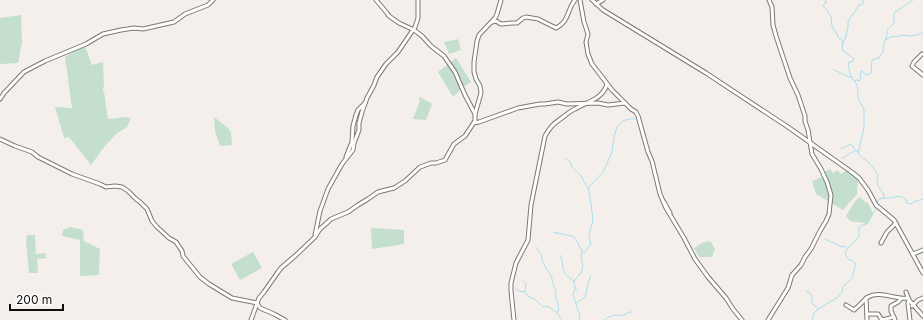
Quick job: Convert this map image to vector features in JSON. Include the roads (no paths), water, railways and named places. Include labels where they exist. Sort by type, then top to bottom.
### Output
[{"type":"street","points":[[0,98],[24,72],[45,61],[86,44],[103,34],[134,28],[143,29],[174,22],[185,14],[208,6],[213,0]]},
{"type":"street","points":[[376,0],[396,22],[414,30],[444,56],[455,72],[464,95],[475,114]]},
{"type":"street","points":[[314,237],[328,189],[339,168],[353,150],[359,130],[361,115],[377,77],[414,30],[418,18],[418,0]]},
{"type":"street","points":[[251,320],[259,298],[281,268],[296,256],[331,219],[348,212],[378,192],[394,188],[405,181],[420,167],[444,160],[453,148],[454,144],[465,136],[475,121],[475,114],[481,94],[480,86],[474,72],[475,54],[479,36],[497,14],[501,0]]},
{"type":"street","points":[[492,22],[496,21],[501,24],[517,22],[523,18],[538,19],[556,28],[566,21],[570,7],[575,0]]},
{"type":"street","points":[[580,0],[588,34],[586,42],[590,60],[594,68],[612,90],[636,112],[666,208],[690,251],[742,320]]},
{"type":"street","points":[[592,0],[603,10],[706,74],[841,163],[859,178],[868,190],[876,205],[889,214],[923,273]]},
{"type":"street","points":[[596,4],[603,0]]},
{"type":"street","points":[[768,320],[788,288],[792,275],[801,265],[826,221],[829,214],[831,193],[821,169],[812,154],[805,116],[798,95],[788,73],[774,30],[772,7],[769,0]]},
{"type":"street","points":[[923,55],[914,62],[912,66],[923,75]]},
{"type":"street","points":[[514,320],[511,283],[516,263],[528,240],[531,205],[545,136],[550,127],[556,121],[574,109],[592,101],[602,94],[607,84]]},
{"type":"street","points":[[346,159],[352,142],[353,126],[356,115],[358,110],[366,102]]},
{"type":"street","points":[[474,123],[518,108],[540,104],[558,102],[568,104],[598,102],[608,105],[625,103]]},
{"type":"street","points":[[0,139],[32,152],[38,157],[72,174],[106,186],[122,187],[147,209],[152,221],[157,227],[176,242],[182,251],[183,256],[200,277],[232,298],[257,302]]},
{"type":"street","points":[[881,243],[887,232],[896,224]]},
{"type":"street","points":[[913,254],[923,250]]},
{"type":"street","points":[[906,292],[913,305],[923,316]]},
{"type":"street","points":[[846,305],[854,310],[866,298],[878,294],[901,299],[909,299]]},
{"type":"street","points":[[866,298],[867,320]]},
{"type":"street","points":[[909,308],[923,298]]},
{"type":"street","points":[[867,314],[878,314],[882,320],[895,319],[891,306],[901,299]]},
{"type":"street","points":[[909,299],[910,320]]},
{"type":"street","points":[[257,302],[260,308],[285,320]]},
{"type":"waterway","points":[[825,0],[826,2],[823,6],[831,17],[832,26],[839,38],[843,41],[843,51],[854,59],[852,62],[849,62],[848,65],[851,76],[856,83],[858,98],[864,109],[864,128],[858,153],[871,165],[878,176],[877,184],[884,195],[884,198],[879,199],[877,205]]},
{"type":"waterway","points":[[843,44],[848,30],[848,22],[859,5],[863,4],[863,0]]},
{"type":"waterway","points":[[855,81],[860,81],[861,71],[866,75],[871,73],[872,60],[879,58],[883,52],[887,30],[894,23],[894,13],[913,0]]},
{"type":"waterway","points":[[885,40],[893,36],[912,36],[923,33]]},
{"type":"waterway","points":[[834,70],[852,77]]},
{"type":"waterway","points":[[579,320],[580,316],[573,295],[574,290],[576,290],[574,281],[582,269],[581,254],[584,253],[591,244],[589,235],[593,220],[589,187],[603,172],[612,152],[617,127],[625,120],[635,119]]},
{"type":"waterway","points":[[841,149],[851,144],[858,152]]},
{"type":"waterway","points":[[842,158],[855,151]]},
{"type":"waterway","points":[[565,158],[581,176],[588,189]]},
{"type":"waterway","points":[[884,198],[900,196],[906,199],[907,203],[910,204],[923,199]]},
{"type":"waterway","points":[[812,320],[814,313],[838,297],[842,292],[843,287],[852,278],[855,263],[852,260],[849,260],[845,253],[859,237],[859,227],[868,223],[877,208]]},
{"type":"waterway","points":[[553,232],[572,236],[576,239],[582,252]]},
{"type":"waterway","points":[[825,239],[841,247],[844,246],[847,248]]},
{"type":"waterway","points":[[536,247],[542,255],[542,261],[551,276],[556,291],[559,308],[557,313],[562,320]]},
{"type":"waterway","points":[[560,255],[564,272],[574,281]]},
{"type":"waterway","points":[[576,303],[584,298],[591,276]]},
{"type":"waterway","points":[[523,281],[526,284],[525,291]]},
{"type":"waterway","points":[[516,289],[525,292],[529,297],[533,298],[543,307],[547,306],[556,312]]},
{"type":"waterway","points":[[806,291],[812,296],[812,303],[817,308]]},
{"type":"waterway","points":[[604,320],[612,316],[620,316],[632,312]]}]
